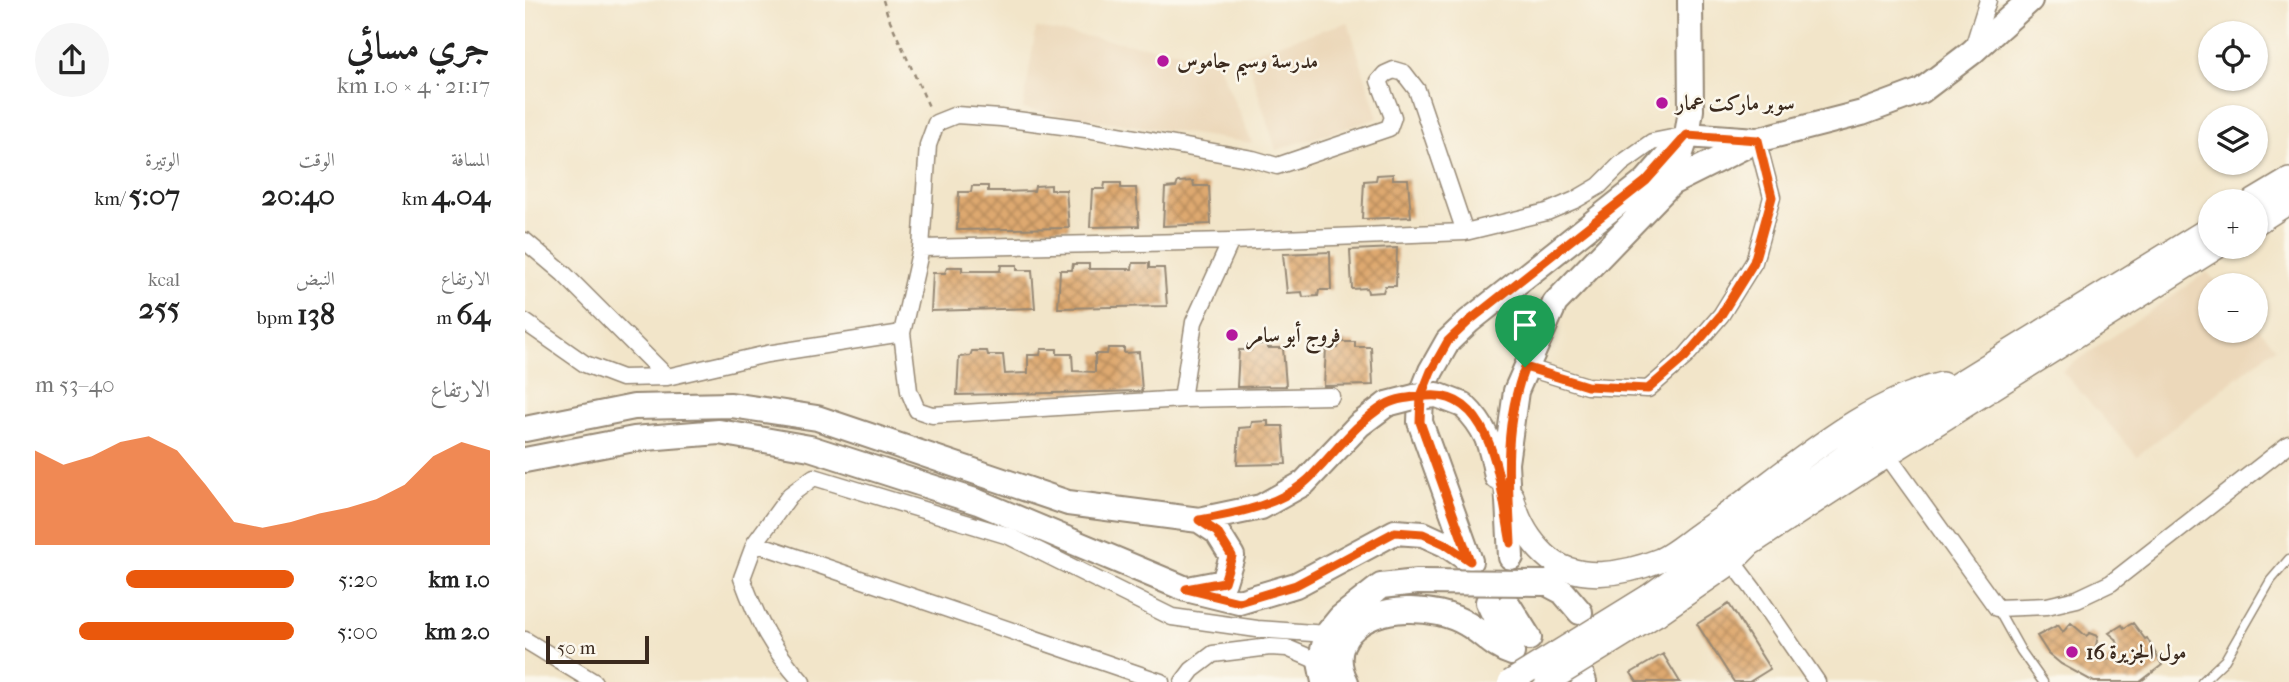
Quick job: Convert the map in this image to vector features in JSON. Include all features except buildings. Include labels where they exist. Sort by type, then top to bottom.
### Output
[{"type":"main road","points":[[1671,183],[1687,135],[1691,110],[1691,0]]},
{"type":"main road","points":[[525,429],[634,407],[731,405],[817,418],[1068,503],[1199,520],[1261,507],[1304,483],[1359,425],[1387,404],[1414,397],[1437,395],[1463,405],[1479,420],[1490,440],[1511,550],[1506,463],[1516,391],[1555,303],[1671,183],[1758,140],[1862,113],[1921,90],[1971,53],[2030,0]]},
{"type":"main road","points":[[1687,135],[1758,140]]},
{"type":"main road","points":[[525,460],[634,439],[719,432],[810,449],[978,502],[1186,589],[1239,602],[1296,585],[1395,532],[1423,534],[1445,544],[1470,561],[1420,422],[1421,396],[1431,371],[1448,341],[1469,321],[1646,181],[1687,135]]},
{"type":"main road","points":[[1186,589],[1224,582],[1232,556],[1217,532],[1199,520]]},
{"type":"main road","points":[[1322,672],[1327,634],[1340,618],[1381,586],[1417,582],[1546,583],[1563,592],[1580,612]]},
{"type":"main road","points":[[1346,682],[1340,671],[1339,648],[1351,631],[1368,620],[1403,608],[1433,610],[1467,623],[1499,649],[1520,646],[1498,604]]},
{"type":"street","points":[[1971,53],[1988,0]]},
{"type":"street","points":[[1331,396],[1182,399],[932,415],[917,410],[909,391],[902,332],[921,248],[928,145],[936,123],[956,115],[1001,118],[1086,129],[1253,159],[1277,166],[1389,128],[1393,117],[1379,81],[1394,70],[1404,73],[1417,90],[1465,232]]},
{"type":"street","points":[[921,248],[1231,241],[1465,232],[1547,212],[1575,200],[1599,186],[1621,164],[1652,142],[1687,135]]},
{"type":"street","points":[[1525,367],[1587,386],[1648,389],[1685,357],[1721,315],[1754,262],[1772,197],[1758,140]]},
{"type":"street","points":[[2268,195],[2289,186]]},
{"type":"street","points":[[2268,210],[2289,186]]},
{"type":"street","points":[[1547,682],[1726,554],[1775,503],[1962,379],[2198,235]]},
{"type":"street","points":[[525,241],[564,274],[667,377]]},
{"type":"street","points":[[1182,399],[1193,322],[1231,241]]},
{"type":"street","points":[[1726,554],[1750,544],[1888,453],[2198,259]]},
{"type":"street","points":[[525,322],[585,364],[622,378],[667,377],[767,354],[902,332]]},
{"type":"street","points":[[1506,463],[1515,509],[1530,541],[1555,565],[1583,574],[1615,573],[1661,559],[1712,526],[1854,422],[1908,393],[1962,379]]},
{"type":"street","points":[[1870,438],[1888,453],[1997,608],[2047,606],[2077,599],[2111,583],[2289,444]]},
{"type":"street","points":[[802,682],[784,662],[759,623],[742,578],[755,543],[790,495],[814,477],[1009,536],[1172,617],[1258,629],[1327,634]]},
{"type":"street","points":[[755,543],[1161,682]]},
{"type":"street","points":[[1726,554],[1817,682]]},
{"type":"street","points":[[1510,682],[1653,605]]},
{"type":"street","points":[[525,640],[594,682]]},
{"type":"street","points":[[1183,682],[1192,670],[1213,654],[1270,647],[1287,648],[1322,672]]},
{"type":"lane","points":[[2202,682],[2225,660],[2271,580],[2289,559]]},
{"type":"lane","points":[[1997,608],[2042,682]]},
{"type":"path","points":[[883,0],[936,123]]},
{"type":"shaded area","points":[[1348,22],[1378,118],[1276,150],[1246,54]]},
{"type":"shaded area","points":[[1036,28],[1216,58],[1252,143],[1023,109]]},
{"type":"shaded area","points":[[2198,278],[2198,343],[2268,343],[2268,338],[2276,347],[2137,456],[2062,371]]},
{"type":"place","name":"مدرسة وسيم جاموس","points":[[1163,61]]},
{"type":"place","name":"سوبر ماركت عمار","points":[[1662,103]]},
{"type":"place","name":"فروج أبو سامر","points":[[1232,335]]},
{"type":"place","name":"مول الجزيرة 16","points":[[2072,652]]},
{"type":"route","points":[[1525,367],[1516,391],[1506,463],[1511,543],[1490,440],[1479,420],[1463,405],[1437,395],[1414,397],[1387,404],[1359,425],[1304,483],[1261,507],[1199,520],[1217,532],[1232,556],[1224,582],[1186,589],[1239,602],[1296,585],[1395,532],[1423,534],[1445,544],[1470,561],[1420,422],[1421,396],[1448,341],[1469,321],[1646,181],[1687,135],[1758,140],[1772,197],[1754,262],[1721,315],[1685,357],[1648,389],[1587,386],[1525,367]]}]
